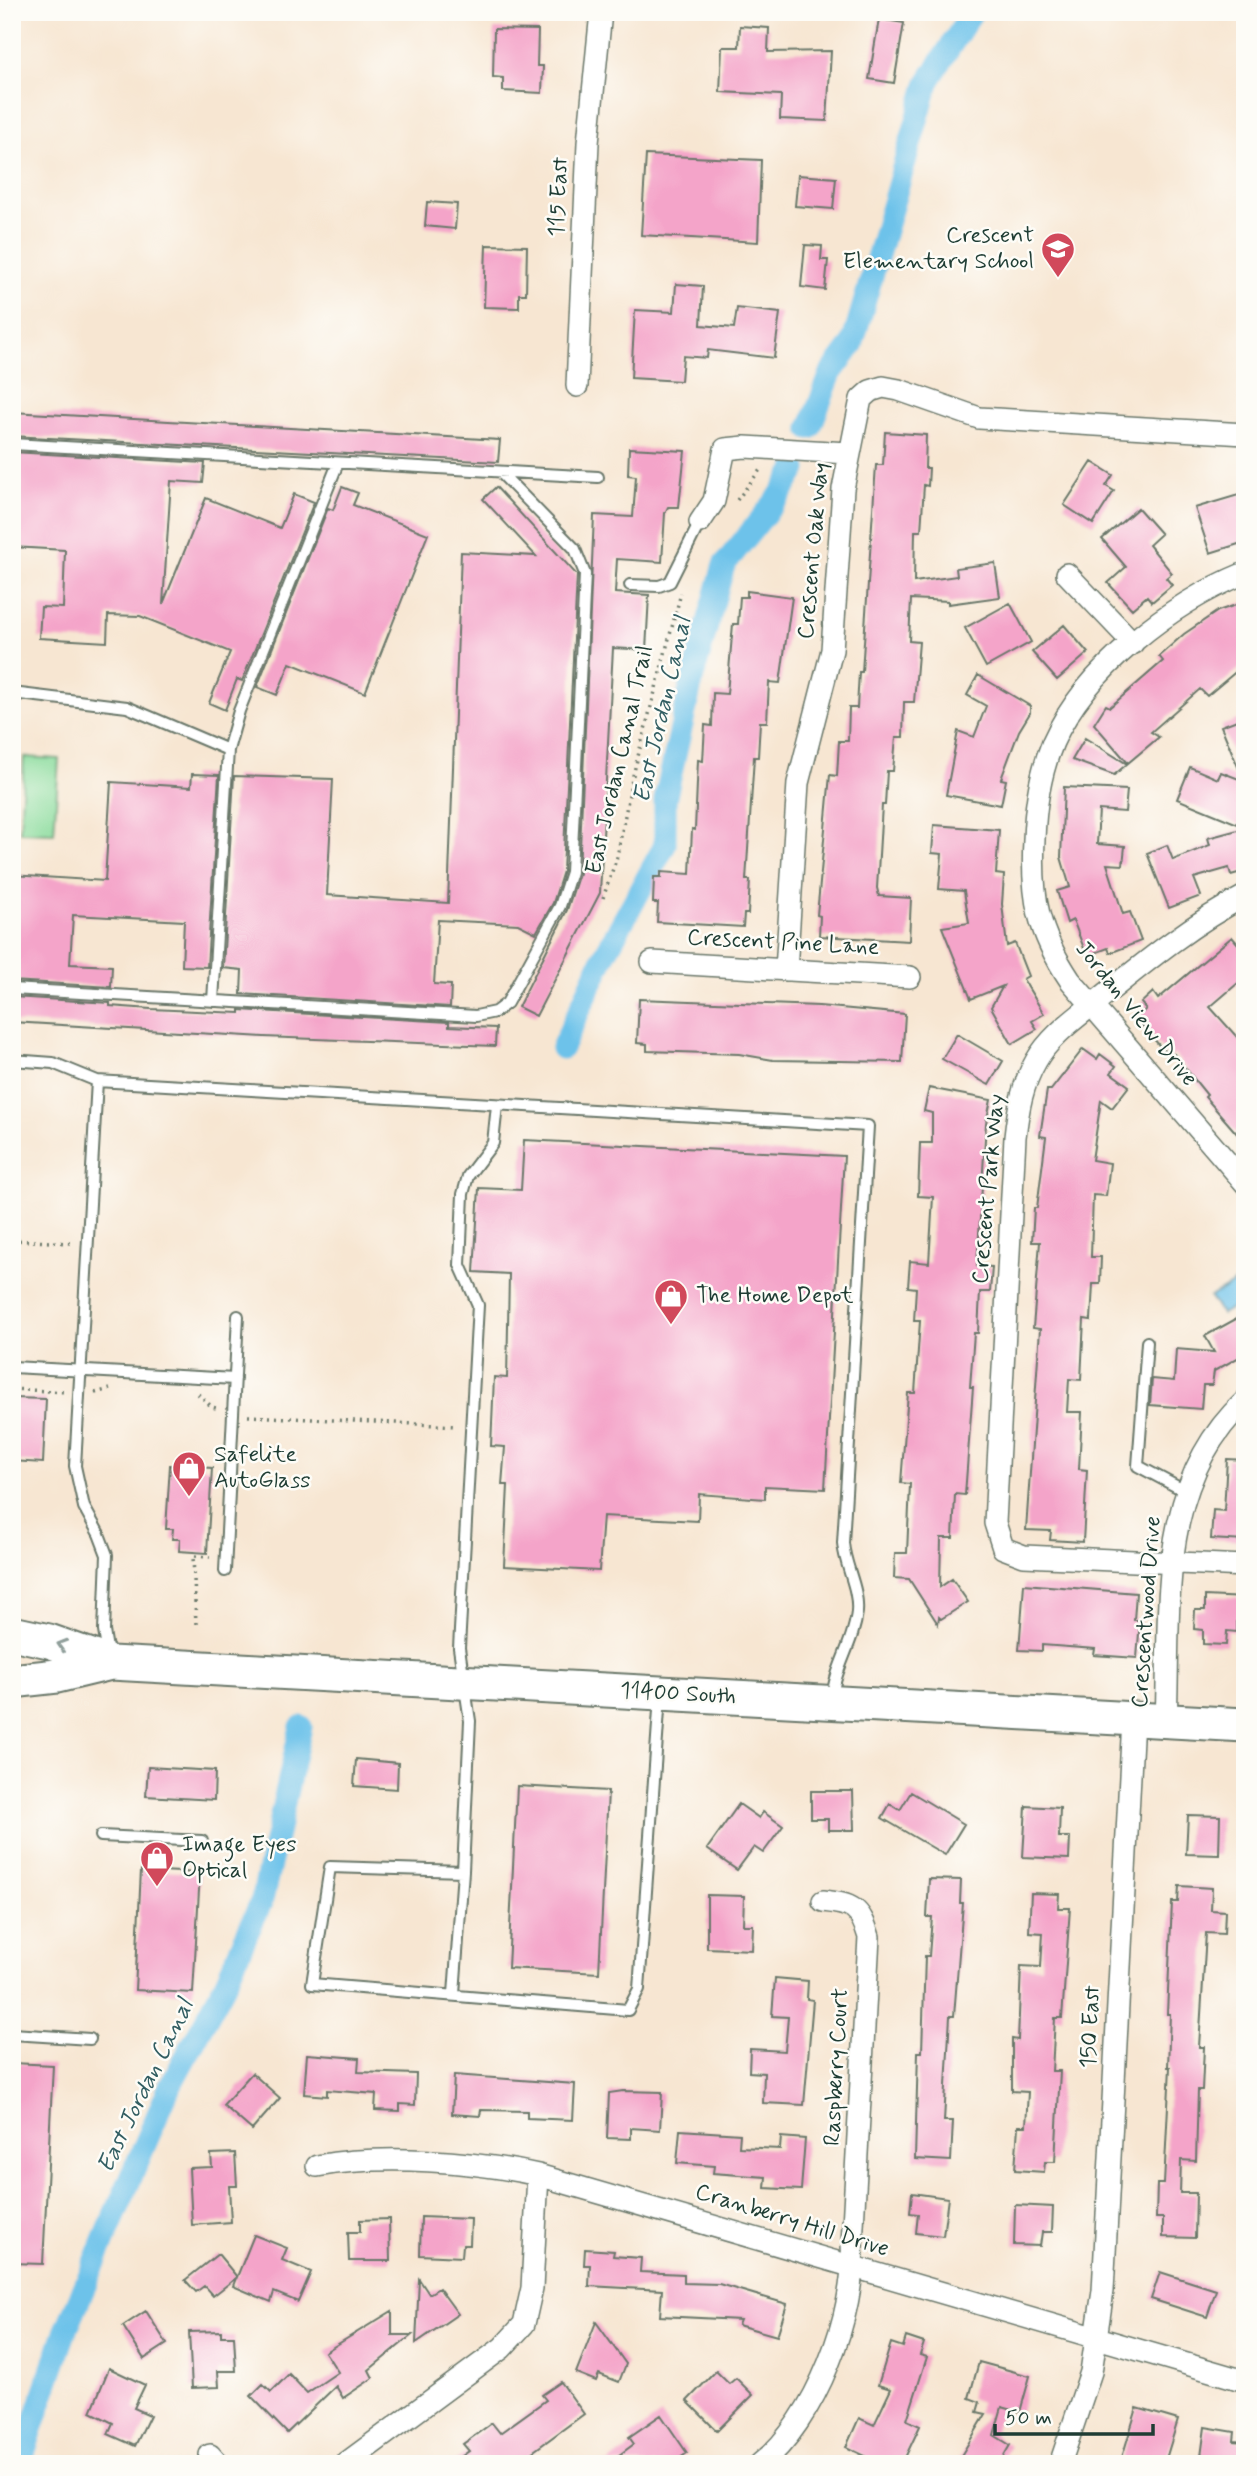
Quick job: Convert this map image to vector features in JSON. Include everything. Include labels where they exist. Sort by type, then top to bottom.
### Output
[{"type":"main road","name":"11400 South","points":[[12,1633],[59,1644],[111,1663]]},
{"type":"main road","name":"11400 South","points":[[12,1681],[57,1676],[111,1663],[1245,1725]]},
{"type":"street","name":"115 East","points":[[577,386],[588,143],[601,12]]},
{"type":"street","name":"Crescent Oak Way","points":[[786,970],[794,817],[804,750],[832,650],[843,489],[848,453],[861,399],[870,391],[883,387],[979,418],[1245,434]]},
{"type":"street","points":[[700,522],[714,501],[725,449],[766,447],[848,453]]},
{"type":"street","name":"Jordan View Drive","points":[[1245,573],[1209,588],[1133,643],[1067,715],[1042,774],[1035,814],[1032,872],[1040,926],[1052,953],[1092,1006],[1245,1182]]},
{"type":"street","points":[[1067,574],[1133,643]]},
{"type":"street","name":"Crescent Park Way","points":[[1173,1563],[1024,1556],[1003,1548],[995,1523],[1018,1110],[1024,1084],[1036,1059],[1053,1038],[1198,923],[1245,896]]},
{"type":"street","name":"Crescent Pine Lane","points":[[652,962],[910,977]]},
{"type":"street","name":"Crescentwood Drive","points":[[1166,1721],[1173,1563],[1178,1517],[1185,1490],[1210,1439],[1245,1401]]},
{"type":"street","points":[[1173,1563],[1245,1566]]},
{"type":"street","name":"150 East","points":[[1060,2464],[1091,2372],[1103,2291],[1133,1719]]},
{"type":"street","name":"Raspberry Court","points":[[823,1901],[848,1904],[858,1911],[869,1937],[852,2244],[853,2267]]},
{"type":"street","name":"Cranberry Hill Drive","points":[[317,2166],[365,2160],[488,2166],[538,2175],[1245,2381]]},
{"type":"street","points":[[345,2464],[502,2348],[524,2324],[532,2288],[538,2175]]},
{"type":"street","points":[[760,2464],[798,2422],[823,2379],[846,2305],[853,2267]]},
{"type":"lane","points":[[12,444],[598,477]]},
{"type":"lane","points":[[213,1001],[228,750],[239,711],[338,463]]},
{"type":"lane","points":[[12,989],[476,1016],[495,1012],[512,997],[560,906],[571,872],[585,574],[575,549],[500,472]]},
{"type":"lane","points":[[629,585],[659,586],[670,582],[700,522]]},
{"type":"lane","points":[[12,693],[127,708],[228,750]]},
{"type":"lane","points":[[12,1060],[53,1063],[97,1082],[867,1126],[843,1543],[846,1565],[857,1600],[857,1612],[851,1640],[835,1676],[832,1703]]},
{"type":"lane","points":[[97,1082],[76,1480],[84,1507],[107,1555],[104,1631],[111,1663]]},
{"type":"lane","points":[[454,1994],[471,1735],[460,1638],[478,1305],[460,1265],[463,1194],[468,1176],[493,1143],[497,1105]]},
{"type":"lane","points":[[225,1571],[238,1316]]},
{"type":"lane","points":[[1147,1342],[1138,1466],[1185,1490]]},
{"type":"lane","points":[[12,1367],[235,1379]]},
{"type":"lane","points":[[463,1871],[330,1867],[312,1984],[628,2010],[639,1989],[660,1693]]},
{"type":"lane","points":[[101,1836],[202,1842]]},
{"type":"lane","points":[[12,2034],[90,2039]]},
{"type":"path","points":[[737,501],[761,469],[766,447]]},
{"type":"path","name":"East Jordan Canal Trail","points":[[603,898],[617,857],[629,791],[681,591]]},
{"type":"path","points":[[12,1240],[70,1243],[69,1256]]},
{"type":"path","points":[[61,1391],[62,1369]]},
{"type":"path","points":[[215,1420],[216,1408]]},
{"type":"path","points":[[196,1624],[193,1556],[209,1558],[215,1554]]},
{"type":"green space","points":[[24,757],[59,759],[54,833],[20,832]]},
{"type":"water","points":[[1245,1277],[1245,1300],[1221,1314],[1210,1297]]},
{"type":"building","points":[[879,19],[904,23],[894,83],[869,79]]},
{"type":"building","points":[[740,26],[769,28],[768,52],[831,51],[827,121],[780,119],[781,95],[720,92],[722,47],[739,47]]},
{"type":"building","points":[[494,29],[538,30],[537,66],[543,66],[542,93],[503,91],[503,78],[493,77]]},
{"type":"building","points":[[646,155],[761,160],[758,242],[641,235]]},
{"type":"building","points":[[798,175],[836,178],[833,209],[795,206]]},
{"type":"building","points":[[427,202],[457,204],[455,229],[425,226]]},
{"type":"building","points":[[486,245],[527,246],[526,294],[519,294],[519,308],[484,307]]},
{"type":"building","points":[[805,245],[822,246],[821,260],[828,260],[825,290],[801,287]]},
{"type":"building","points":[[676,284],[703,286],[701,325],[734,328],[737,308],[780,313],[774,358],[708,350],[707,358],[683,356],[681,381],[631,378],[635,310],[674,312]]},
{"type":"building","points":[[12,412],[500,440],[498,462],[12,436]]},
{"type":"building","points":[[885,432],[926,435],[925,468],[929,468],[928,486],[924,485],[921,531],[915,531],[914,582],[957,576],[956,568],[995,563],[1000,597],[948,604],[948,601],[911,599],[909,641],[919,642],[914,702],[904,702],[903,737],[896,737],[893,771],[887,771],[877,888],[879,896],[911,898],[909,941],[819,936],[820,916],[817,915],[830,775],[837,776],[839,741],[848,741],[849,708],[857,708],[859,672],[862,672],[876,465],[883,465]]},
{"type":"building","points":[[629,448],[685,451],[679,507],[668,507],[665,513],[662,562],[617,559],[615,593],[649,595],[646,650],[613,648],[600,893],[536,1016],[518,1007],[567,910],[579,873],[594,515],[633,517],[636,476],[628,475]]},
{"type":"building","points":[[12,452],[205,463],[203,483],[171,481],[163,604],[206,498],[280,528],[294,494],[314,502],[242,681],[237,679],[225,710],[209,703],[230,652],[140,616],[108,615],[107,642],[39,638],[41,607],[63,608],[65,550],[12,547]]},
{"type":"building","points":[[1092,462],[1113,475],[1106,486],[1114,491],[1093,524],[1064,505]]},
{"type":"building","points":[[342,487],[358,493],[353,505],[428,534],[365,693],[290,663],[277,695],[257,687],[328,508],[333,510]]},
{"type":"building","points":[[496,487],[577,575],[563,871],[553,903],[536,933],[518,924],[438,920],[434,984],[451,985],[450,1007],[241,994],[242,970],[223,968],[234,776],[333,779],[327,895],[448,903],[461,552],[536,556],[483,499]]},
{"type":"building","points":[[1245,493],[1245,542],[1210,553],[1195,508]]},
{"type":"building","points":[[1138,508],[1161,534],[1149,545],[1172,573],[1166,578],[1172,585],[1152,602],[1147,596],[1132,609],[1108,583],[1126,567],[1102,539]]},
{"type":"building","points":[[747,591],[792,597],[780,683],[769,682],[767,722],[760,722],[758,757],[754,757],[746,880],[750,880],[748,914],[744,914],[743,927],[657,922],[658,903],[653,903],[654,877],[661,877],[661,872],[690,874],[698,760],[703,761],[705,725],[712,726],[713,693],[727,694],[733,624],[738,624],[740,597],[747,597]]},
{"type":"building","points":[[1245,602],[1245,664],[1207,696],[1200,689],[1151,732],[1159,737],[1128,763],[1094,724],[1106,705],[1110,707],[1163,661],[1159,656],[1184,634],[1218,611]]},
{"type":"building","points":[[1010,603],[1031,642],[986,667],[965,628]]},
{"type":"building","points":[[1064,625],[1088,653],[1057,680],[1032,652]]},
{"type":"building","points":[[978,675],[1030,706],[1030,713],[1019,731],[1001,779],[1006,780],[1001,805],[946,795],[958,731],[974,737],[986,706],[967,695]]},
{"type":"building","points":[[1245,717],[1245,827],[1177,799],[1190,767],[1218,779],[1221,772],[1244,781],[1221,726]]},
{"type":"building","points":[[1085,738],[1127,764],[1114,775],[1072,760]]},
{"type":"building","points":[[192,774],[219,775],[207,967],[182,966],[184,921],[73,915],[70,964],[112,966],[111,987],[12,981],[12,875],[105,881],[111,782],[191,787]]},
{"type":"building","points":[[1064,787],[1127,790],[1125,812],[1099,810],[1097,844],[1125,846],[1123,865],[1107,864],[1123,914],[1130,912],[1141,941],[1110,953],[1108,948],[1087,956],[1073,920],[1067,923],[1057,891],[1070,887],[1061,857]]},
{"type":"building","points":[[934,825],[999,830],[996,874],[1004,875],[1002,904],[1007,946],[1015,943],[1028,976],[1023,979],[1044,1014],[1032,1021],[1037,1029],[1012,1044],[991,1007],[1003,986],[971,999],[942,927],[969,923],[964,891],[939,889],[942,854],[932,853]]},
{"type":"building","points":[[1245,828],[1245,871],[1231,875],[1229,868],[1194,878],[1201,896],[1169,908],[1147,853],[1167,845],[1173,860],[1210,845],[1208,838]]},
{"type":"building","points":[[1232,937],[1245,952],[1245,977],[1210,1007],[1245,1046],[1245,1143],[1205,1097],[1207,1095],[1174,1054],[1170,1058],[1136,1018],[1146,1009],[1141,1003],[1153,992],[1158,999]]},
{"type":"building","points":[[12,997],[110,1003],[110,1006],[151,1009],[240,1013],[240,1010],[449,1022],[449,1026],[496,1028],[495,1046],[264,1037],[12,1022]]},
{"type":"building","points":[[639,999],[819,1006],[905,1014],[902,1062],[773,1060],[739,1054],[647,1051],[647,1044],[637,1043]]},
{"type":"building","points":[[957,1034],[1003,1061],[989,1085],[942,1059]]},
{"type":"building","points":[[1083,1049],[1097,1059],[1100,1054],[1116,1066],[1111,1073],[1129,1086],[1112,1108],[1101,1100],[1092,1160],[1110,1163],[1106,1196],[1093,1195],[1091,1257],[1101,1257],[1100,1284],[1093,1284],[1091,1320],[1084,1319],[1081,1380],[1069,1379],[1067,1412],[1082,1412],[1079,1469],[1087,1470],[1083,1542],[1050,1540],[1051,1531],[1026,1530],[1040,1329],[1033,1328],[1040,1242],[1032,1242],[1034,1208],[1037,1208],[1046,1137],[1040,1136],[1047,1090],[1051,1090]]},
{"type":"building","points":[[929,1088],[991,1100],[986,1123],[977,1266],[992,1267],[990,1292],[980,1292],[978,1333],[974,1333],[965,1495],[955,1494],[953,1538],[941,1538],[940,1587],[952,1579],[968,1602],[941,1619],[939,1617],[938,1624],[909,1579],[894,1578],[895,1553],[907,1553],[910,1484],[901,1483],[908,1393],[915,1393],[920,1321],[914,1321],[916,1288],[908,1287],[910,1261],[929,1263],[933,1197],[918,1196],[920,1143],[932,1143],[932,1113],[924,1111]]},
{"type":"building","name":"The Home Depot","points":[[524,1140],[844,1156],[825,1489],[765,1486],[765,1499],[699,1494],[698,1521],[603,1516],[599,1571],[504,1566],[508,1485],[502,1485],[505,1447],[491,1446],[494,1377],[507,1378],[509,1274],[474,1272],[479,1188],[521,1190]]},
{"type":"building","points":[[1245,1314],[1245,1354],[1214,1371],[1212,1385],[1203,1385],[1201,1409],[1150,1405],[1152,1379],[1174,1381],[1176,1349],[1214,1352],[1205,1336]]},
{"type":"building","points":[[12,1398],[46,1399],[43,1463],[12,1461]]},
{"type":"building","points":[[1227,1459],[1245,1460],[1245,1541],[1211,1539],[1213,1510],[1224,1511]]},
{"type":"building","name":"Safelite AutoGlass","points":[[170,1465],[212,1468],[207,1553],[179,1551],[180,1539],[172,1539],[173,1529],[166,1529]]},
{"type":"building","points":[[1024,1584],[1136,1593],[1134,1620],[1140,1620],[1137,1658],[1094,1655],[1095,1649],[1042,1645],[1042,1651],[1019,1650]]},
{"type":"building","points":[[1205,1596],[1245,1598],[1245,1617],[1237,1617],[1237,1632],[1227,1631],[1226,1645],[1203,1644],[1203,1630],[1194,1629],[1195,1610],[1205,1610]]},
{"type":"building","points":[[356,1759],[398,1763],[397,1789],[354,1786]]},
{"type":"building","points":[[148,1767],[215,1771],[214,1800],[146,1796]]},
{"type":"building","points":[[517,1786],[608,1791],[599,1973],[508,1968]]},
{"type":"building","points":[[811,1791],[853,1791],[854,1830],[828,1830],[828,1819],[811,1819]]},
{"type":"building","points":[[911,1792],[964,1824],[945,1855],[882,1818],[890,1804],[900,1810]]},
{"type":"building","points":[[739,1804],[759,1818],[763,1812],[783,1826],[763,1853],[754,1847],[737,1870],[707,1849]]},
{"type":"building","points":[[1026,1806],[1060,1808],[1059,1837],[1070,1837],[1069,1859],[1023,1857]]},
{"type":"building","points":[[1188,1815],[1220,1816],[1219,1855],[1186,1854]]},
{"type":"building","points":[[141,1870],[200,1873],[193,1993],[135,1990]]},
{"type":"building","points":[[929,1879],[961,1880],[960,1903],[963,1903],[954,2016],[950,2016],[944,2121],[953,2121],[951,2161],[915,2159],[918,2052],[922,2052],[925,1956],[929,1956],[932,1917],[927,1917]]},
{"type":"building","points":[[1179,1886],[1212,1888],[1211,1910],[1225,1911],[1224,1934],[1206,1933],[1199,2047],[1204,2047],[1202,2090],[1198,2090],[1196,2161],[1181,2160],[1180,2193],[1196,2193],[1195,2238],[1163,2237],[1163,2218],[1156,2218],[1157,2184],[1164,2184],[1170,2067],[1170,2014],[1167,2014],[1172,1902],[1178,1902]]},
{"type":"building","points":[[1031,1893],[1059,1894],[1058,1908],[1070,1908],[1062,2018],[1055,2018],[1052,2071],[1060,2071],[1055,2162],[1045,2162],[1044,2172],[1015,2170],[1018,2126],[1026,2126],[1028,2092],[1012,2091],[1012,2039],[1018,2040],[1021,1966],[1041,1967],[1043,1933],[1029,1932]]},
{"type":"building","points":[[707,1895],[744,1896],[743,1925],[753,1925],[752,1950],[707,1948]]},
{"type":"building","points":[[775,1978],[808,1981],[807,1999],[813,2000],[804,2105],[763,2103],[764,2073],[749,2072],[750,2049],[785,2051],[788,2017],[772,2016]]},
{"type":"building","points":[[307,2054],[359,2058],[358,2072],[416,2074],[415,2105],[400,2104],[400,2111],[375,2110],[376,2094],[327,2090],[327,2096],[304,2094]]},
{"type":"building","points":[[12,2063],[53,2065],[43,2264],[12,2263]]},
{"type":"building","points":[[252,2073],[280,2098],[252,2130],[223,2105]]},
{"type":"building","points":[[454,2075],[575,2084],[573,2120],[527,2118],[527,2111],[481,2110],[480,2116],[452,2114]]},
{"type":"building","points":[[662,2092],[660,2130],[631,2128],[631,2139],[607,2138],[609,2093]]},
{"type":"building","points":[[680,2130],[740,2134],[739,2147],[780,2149],[781,2137],[805,2139],[801,2190],[765,2188],[766,2177],[713,2173],[714,2166],[677,2163]]},
{"type":"building","points":[[235,2153],[237,2186],[229,2186],[231,2222],[192,2225],[189,2168],[212,2167],[211,2154]]},
{"type":"building","points":[[912,2193],[948,2198],[943,2236],[916,2233],[918,2214],[910,2213]]},
{"type":"building","points":[[1015,2205],[1053,2207],[1052,2232],[1042,2232],[1040,2246],[1014,2245]]},
{"type":"building","points":[[421,2217],[471,2219],[470,2245],[463,2245],[462,2257],[420,2255]]},
{"type":"building","points":[[389,2219],[390,2261],[349,2261],[348,2232],[360,2232],[360,2220]]},
{"type":"building","points":[[254,2235],[287,2248],[282,2260],[311,2272],[298,2302],[274,2292],[271,2302],[233,2286],[236,2278],[213,2296],[204,2286],[196,2292],[185,2280],[218,2254],[237,2277]]},
{"type":"building","points":[[585,2249],[614,2251],[613,2256],[641,2258],[640,2272],[684,2274],[684,2283],[719,2284],[787,2304],[777,2336],[738,2325],[740,2320],[660,2316],[662,2290],[589,2286],[590,2265],[584,2265]]},
{"type":"building","points":[[1160,2272],[1216,2290],[1207,2317],[1151,2299]]},
{"type":"building","points":[[419,2279],[429,2294],[439,2288],[458,2314],[416,2343]]},
{"type":"building","points":[[146,2311],[167,2344],[144,2359],[123,2326]]},
{"type":"building","points":[[392,2311],[392,2335],[412,2335],[369,2370],[373,2378],[343,2398],[336,2386],[287,2433],[251,2396],[263,2384],[271,2392],[289,2374],[307,2393],[338,2372],[325,2352]]},
{"type":"building","points":[[596,2322],[626,2364],[619,2382],[599,2374],[596,2381],[576,2373]]},
{"type":"building","points":[[221,2331],[221,2336],[234,2336],[236,2371],[218,2371],[219,2387],[192,2388],[189,2332]]},
{"type":"building","points":[[906,2337],[924,2343],[920,2355],[927,2357],[907,2420],[920,2426],[902,2464],[882,2464],[846,2447],[859,2418],[874,2425],[891,2389],[878,2385],[891,2343],[903,2347]]},
{"type":"building","points":[[979,2362],[1030,2376],[1020,2412],[1002,2407],[994,2435],[1010,2445],[999,2464],[956,2464],[986,2414],[977,2412],[980,2402],[969,2398]]},
{"type":"building","points":[[109,2368],[145,2385],[134,2408],[150,2415],[135,2446],[108,2434],[113,2423],[91,2412]]},
{"type":"building","points":[[716,2371],[729,2384],[736,2378],[753,2395],[717,2431],[687,2401]]},
{"type":"building","points":[[561,2382],[584,2414],[516,2464],[451,2464],[469,2451],[463,2444],[492,2423],[500,2433],[546,2400],[542,2395]]},
{"type":"building","points":[[1137,2408],[1178,2420],[1165,2462],[1144,2456],[1142,2464],[1120,2464]]},
{"type":"building","points":[[661,2415],[687,2453],[672,2464],[607,2464],[634,2444],[629,2437]]},
{"type":"building","points":[[1205,2427],[1235,2432],[1234,2441],[1245,2442],[1245,2464],[1200,2464]]},
{"type":"waterway","name":"East Jordan Canal","points":[[810,428],[831,373],[852,345],[928,82],[972,12]]},
{"type":"waterway","name":"East Jordan Canal","points":[[562,1048],[605,954],[665,845],[665,800],[692,680],[724,565],[778,498],[796,469]]},
{"type":"waterway","name":"East Jordan Canal","points":[[20,2464],[64,2335],[169,2088],[224,1986],[262,1900],[301,1727]]},
{"type":"place","name":"Crescent Elementary School","points":[[1058,279]]},
{"type":"place","name":"The Home Depot","points":[[671,1326]]},
{"type":"place","name":"Safelite AutoGlass","points":[[189,1498]]},
{"type":"place","name":"Image Eyes Optical","points":[[157,1888]]}]
